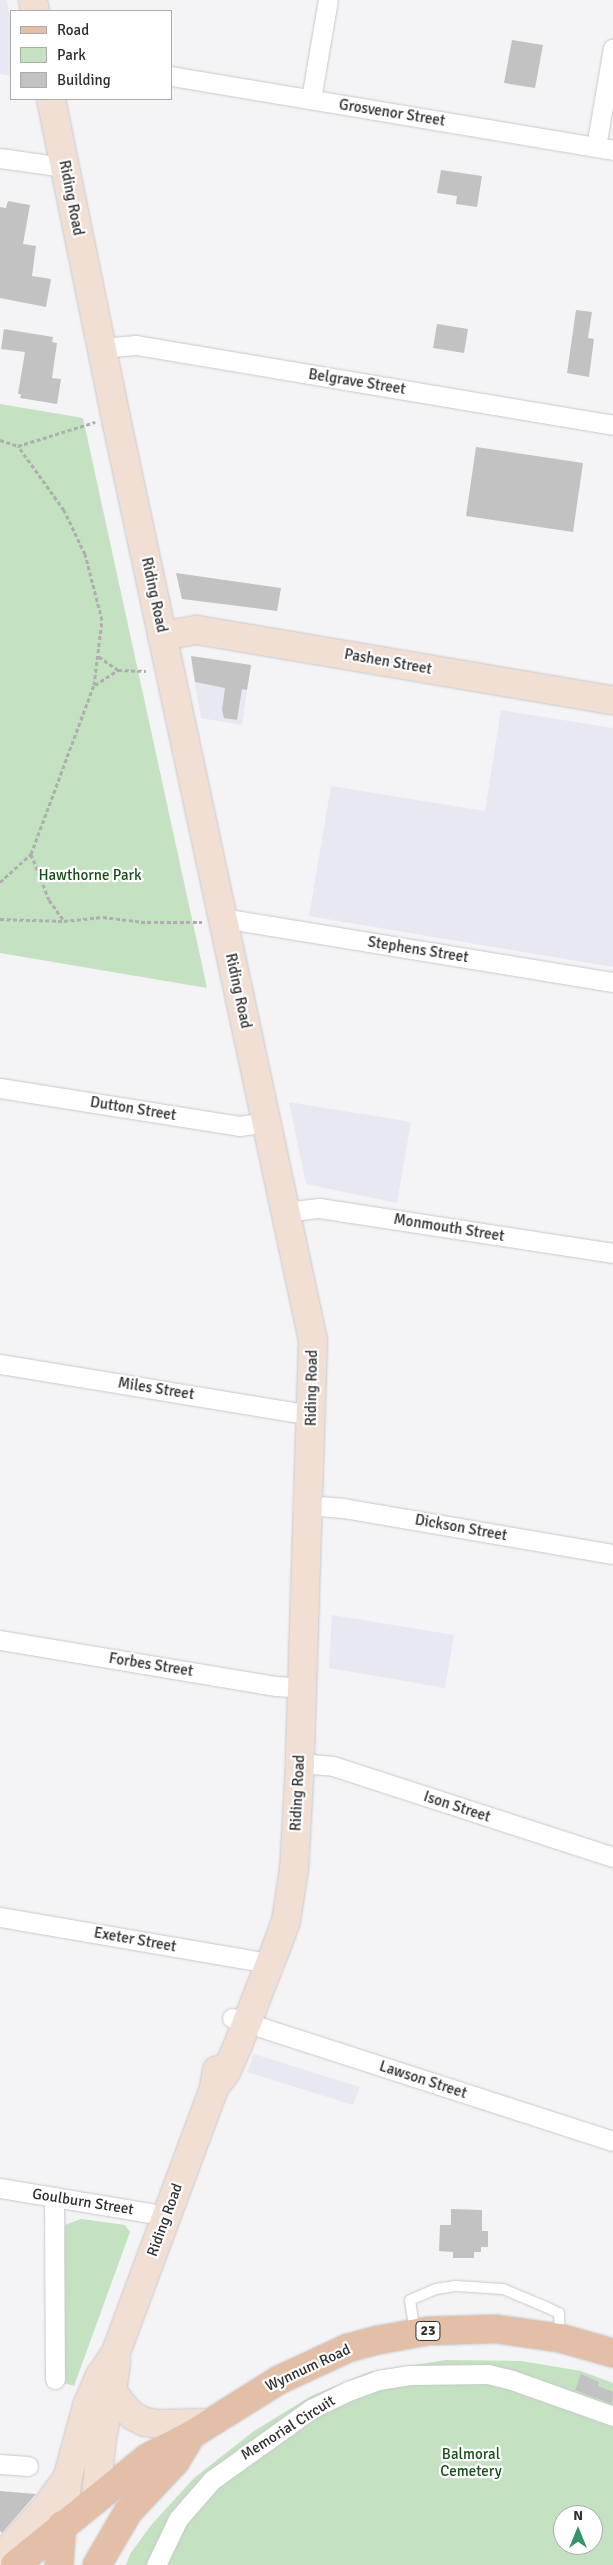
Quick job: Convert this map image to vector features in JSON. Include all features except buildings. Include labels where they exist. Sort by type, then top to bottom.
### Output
[{"type":"main road","name":"Riding Road","points":[[51,100],[101,348],[312,1340],[312,1414],[300,1762],[294,1869],[286,1922],[262,1961],[240,2021],[226,2072],[214,2088],[116,2352],[93,2390],[77,2506]]},
{"type":"main road","name":"Pashen Street","points":[[162,636],[197,630],[613,700]]},
{"type":"main road","name":"Wynnum Road","points":[[77,2506],[147,2458],[200,2429],[246,2398],[316,2361],[361,2344],[415,2333],[456,2329],[496,2329],[560,2338],[613,2353]]},
{"type":"main road","name":"Riding Road","points":[[77,2506],[102,2437],[112,2390],[116,2352]]},
{"type":"main road","points":[[112,2390],[133,2416],[145,2422],[200,2429]]},
{"type":"main road","name":"Wynnum Road","points":[[98,2565],[117,2527],[128,2512],[175,2462],[200,2429]]},
{"type":"main road","points":[[2,2565],[6,2552],[44,2510],[77,2506],[113,2520],[128,2512]]},
{"type":"main road","points":[[59,2565],[77,2506]]},
{"type":"main road","points":[[77,2506],[89,2565]]},
{"type":"main road","name":"23","points":[[15,2565],[77,2506]]},
{"type":"street","points":[[311,100],[328,0]]},
{"type":"street","points":[[605,148],[613,48]]},
{"type":"street","name":"Grosvenor Street","points":[[172,76],[605,148]]},
{"type":"street","points":[[0,158],[64,167]]},
{"type":"street","name":"Belgrave Street","points":[[101,348],[136,345],[613,425]]},
{"type":"street","name":"Stephens Street","points":[[222,918],[613,982]]},
{"type":"street","name":"Dutton Street","points":[[0,1088],[239,1126],[266,1122]]},
{"type":"street","name":"Monmouth Street","points":[[285,1212],[319,1208],[613,1253]]},
{"type":"street","name":"Miles Street","points":[[0,1364],[312,1414]]},
{"type":"street","name":"Dickson Street","points":[[308,1505],[343,1508],[613,1554]]},
{"type":"street","name":"Forbes Street","points":[[0,1640],[276,1686],[302,1688]]},
{"type":"street","name":"Ison Street","points":[[300,1762],[333,1766],[613,1858]]},
{"type":"street","name":"Exeter Street","points":[[0,1917],[262,1961]]},
{"type":"street","name":"Lawson Street","points":[[240,2021],[613,2141]]},
{"type":"street","name":"Goulburn Street","points":[[0,2188],[167,2216]]},
{"type":"street","points":[[54,2197],[54,2379]]},
{"type":"street","name":"Memorial Circuit","points":[[156,2565],[178,2519],[212,2480],[312,2409],[348,2391],[378,2380],[443,2373],[488,2374],[512,2380],[613,2416]]},
{"type":"street","points":[[0,2464],[28,2466]]},
{"type":"lane","points":[[415,2333],[410,2300],[436,2289],[456,2286],[504,2289],[559,2313],[560,2338]]},
{"type":"path","points":[[18,446],[93,422],[116,419]]},
{"type":"path","points":[[0,440],[18,446],[64,510],[85,554],[102,620],[94,685],[31,854],[0,882]]},
{"type":"path","points":[[98,656],[118,670],[146,672]]},
{"type":"path","points":[[94,685],[118,670]]},
{"type":"path","points":[[31,854],[49,900],[64,921]]},
{"type":"path","points":[[0,919],[64,921],[104,918],[141,922],[196,923],[222,918]]},
{"type":"shaded area","points":[[0,0],[7,0],[10,17],[10,76],[0,74]]},
{"type":"shaded area","points":[[197,657],[251,665],[242,725],[201,718],[191,661]]},
{"type":"shaded area","points":[[501,710],[613,728],[613,967],[309,916],[331,786],[485,811]]},
{"type":"shaded area","points":[[289,1102],[411,1122],[397,1203],[306,1184]]},
{"type":"shaded area","points":[[332,1615],[454,1635],[445,1688],[329,1668]]},
{"type":"shaded area","points":[[254,2054],[360,2087],[353,2105],[247,2072]]},
{"type":"green space","name":"Hawthorne Park","points":[[0,404],[83,418],[207,988],[0,953]]},
{"type":"green space","points":[[81,2219],[125,2225],[130,2232],[74,2386],[60,2382],[65,2225]]},
{"type":"green space","name":"Balmoral Cemetery","points":[[446,2360],[521,2361],[581,2371],[613,2383],[613,2565],[126,2565],[130,2554],[152,2524],[194,2478],[254,2431],[311,2396],[369,2372]]}]
